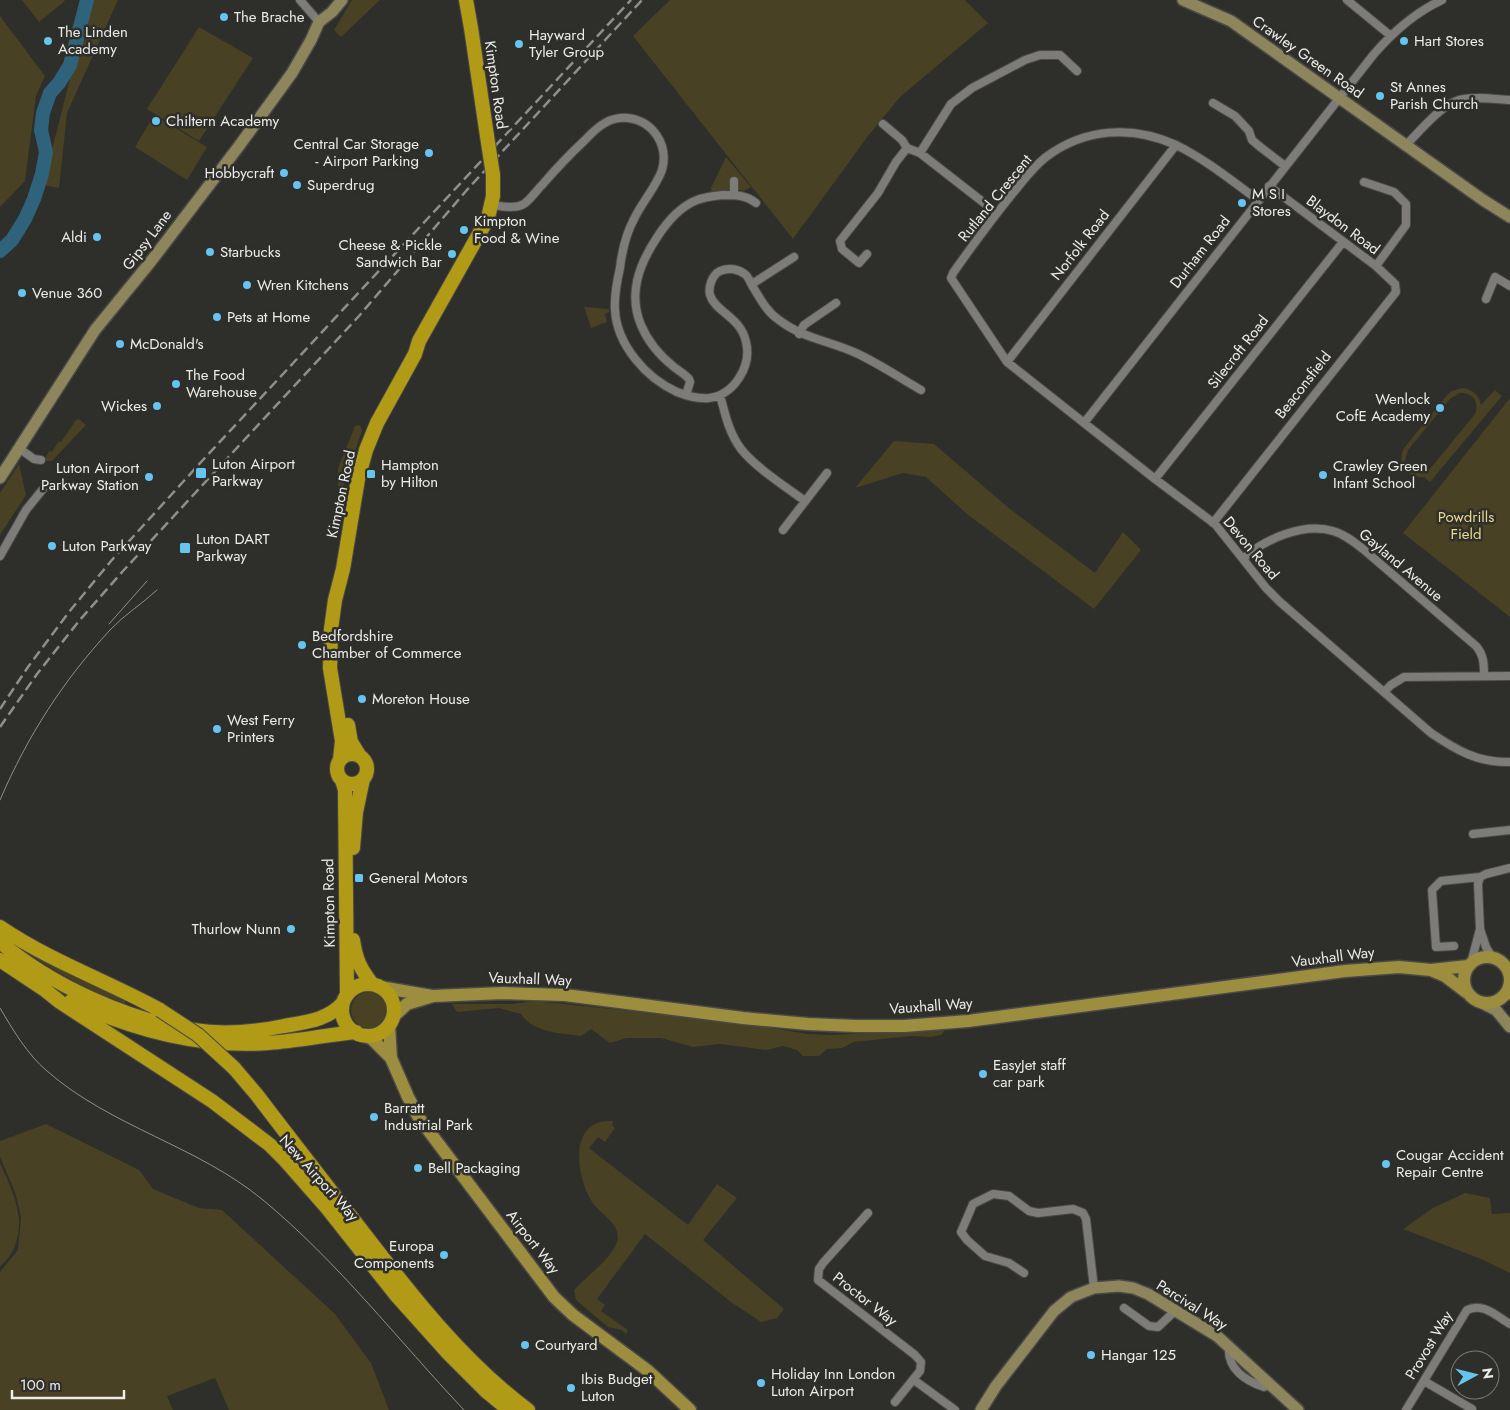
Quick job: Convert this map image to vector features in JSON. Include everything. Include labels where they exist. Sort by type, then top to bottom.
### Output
[{"type":"highway","name":"Kimpton Road","points":[[340,759],[342,741],[330,668],[331,628],[358,479],[366,450],[377,422],[415,354],[419,341],[488,218],[493,196],[493,175],[466,0]]},
{"type":"highway","name":"Kimpton Road","points":[[415,354],[426,346],[493,221],[499,206],[498,183],[493,175]]},
{"type":"highway","name":"Kimpton Road","points":[[331,651],[338,667],[351,742],[359,755]]},
{"type":"highway","points":[[349,754],[359,755],[364,759],[367,765],[367,772],[363,779],[355,784],[346,783],[342,780],[337,771],[340,759],[349,754]]},
{"type":"highway","name":"Kimpton Road","points":[[363,779],[353,839],[353,939],[360,969],[376,986]]},
{"type":"highway","name":"Kimpton Road","points":[[342,780],[345,790],[345,999]]},
{"type":"highway","name":"New Airport Way","points":[[0,927],[50,957],[127,992],[160,1010],[198,1036],[234,1068],[258,1096],[407,1289],[455,1343],[500,1387],[528,1410]]},
{"type":"highway","points":[[0,942],[46,974],[77,992],[133,1014],[194,1030],[259,1031],[320,1019],[337,1010],[345,999],[358,986],[376,986],[386,991],[393,1003],[391,1021],[378,1034],[360,1034],[349,1027],[345,1020],[343,1012],[345,999]]},
{"type":"highway","name":"New Airport Way","points":[[0,960],[60,1002],[212,1101],[270,1145],[327,1208],[396,1295],[448,1353],[486,1391],[509,1410]]},
{"type":"highway","name":"New Airport Way","points":[[45,990],[94,1012],[151,1031],[164,1035],[215,1043],[269,1043],[360,1034]]},
{"type":"main road","points":[[1485,957],[1501,959],[1506,968],[1510,985],[1503,997],[1496,1001],[1482,1003],[1474,1000],[1466,992],[1463,978],[1469,965],[1475,960],[1485,957]]},
{"type":"main road","name":"Vauxhall Way","points":[[376,986],[433,996],[504,993],[539,994],[808,1024],[904,1026],[968,1021],[1362,969],[1399,967],[1430,970],[1469,965]]},
{"type":"main road","name":"Vauxhall Way","points":[[1430,970],[1445,976],[1466,992]]},
{"type":"main road","name":"Vauxhall Way","points":[[391,1021],[407,1004],[433,996]]},
{"type":"main road","name":"Airport Way","points":[[391,1021],[391,1058]]},
{"type":"main road","name":"Airport Way","points":[[360,1034],[372,1038],[391,1058],[419,1118],[554,1297],[573,1315],[647,1370],[690,1410]]},
{"type":"street","points":[[300,0],[320,22]]},
{"type":"street","name":"Gipsy Lane","points":[[0,478],[95,330],[152,260],[239,146],[292,73],[320,22],[342,0]]},
{"type":"street","points":[[1347,0],[1391,36]]},
{"type":"street","name":"Durham Road","points":[[1084,423],[1374,54],[1391,36],[1421,12],[1442,0]]},
{"type":"street","name":"Crawley Green Road","points":[[1186,1],[1231,22],[1483,200],[1510,217]]},
{"type":"street","points":[[920,153],[951,104],[972,88],[1025,60],[1040,55],[1060,55],[1077,71]]},
{"type":"street","points":[[1406,145],[1442,110],[1459,100],[1479,98],[1510,100]]},
{"type":"street","points":[[1213,103],[1235,116],[1249,131],[1252,140],[1285,166]]},
{"type":"street","points":[[499,206],[523,205],[566,159],[605,122],[626,118],[645,124],[661,143],[663,151],[662,169],[657,182],[634,219],[623,248],[614,300],[615,312],[623,337],[629,350],[642,366],[664,385],[686,395],[711,398],[720,395],[732,387],[741,376],[747,363],[748,352],[743,331],[733,319],[716,305],[711,297],[710,283],[720,271],[736,269],[747,276],[767,310],[786,326],[799,334],[858,354],[921,390]]},
{"type":"street","points":[[883,124],[902,140],[907,148],[920,153],[997,213]]},
{"type":"street","name":"Rutland Crescent","points":[[951,278],[997,213],[1025,178],[1045,158],[1068,143],[1094,134],[1122,131],[1150,136],[1176,145],[1201,159],[1258,200]]},
{"type":"street","name":"Norfolk Road","points":[[1006,362],[1176,145]]},
{"type":"street","points":[[867,254],[858,263],[842,249],[840,241],[878,193],[896,162],[907,148]]},
{"type":"street","points":[[734,181],[734,195]]},
{"type":"street","name":"Blaydon Road","points":[[1269,186],[1376,266],[1406,225],[1406,204],[1394,192],[1364,182]]},
{"type":"street","points":[[686,395],[690,382],[689,379],[652,346],[641,324],[635,296],[640,266],[667,223],[676,213],[697,200],[734,195],[744,196],[756,203]]},
{"type":"street","name":"Silecroft Road","points":[[1155,479],[1343,242]]},
{"type":"street","points":[[752,284],[794,257]]},
{"type":"street","name":"Beaconsfield","points":[[1213,523],[1396,292],[1395,284],[1376,266]]},
{"type":"street","points":[[1486,298],[1495,276],[1510,286]]},
{"type":"street","name":"Devon Road","points":[[951,278],[1006,362],[1213,523],[1244,558],[1266,588],[1280,602],[1431,733],[1456,750],[1473,757],[1498,762],[1510,762]]},
{"type":"street","points":[[799,334],[804,325],[836,303]]},
{"type":"street","points":[[720,395],[730,428],[742,451],[805,501]]},
{"type":"street","points":[[20,449],[34,459],[41,460]]},
{"type":"street","points":[[783,530],[827,473]]},
{"type":"street","points":[[0,556],[26,510],[43,489]]},
{"type":"street","name":"Gayland Avenue","points":[[1244,558],[1268,542],[1289,534],[1308,529],[1334,531],[1359,546],[1476,646],[1481,651],[1484,659],[1484,676]]},
{"type":"street","points":[[1384,692],[1404,677],[1510,676]]},
{"type":"street","points":[[1473,834],[1510,830]]},
{"type":"street","points":[[1454,946],[1436,947],[1432,890],[1441,880],[1480,877],[1510,868]]},
{"type":"street","points":[[1480,877],[1478,884],[1480,929],[1486,947],[1501,959]]},
{"type":"street","points":[[1469,965],[1480,929]]},
{"type":"street","points":[[1482,1003],[1496,1010],[1510,1027]]},
{"type":"street","points":[[1024,1273],[1009,1263],[985,1256],[961,1232],[973,1204],[993,1194],[1009,1196],[1029,1211],[1038,1213],[1073,1210],[1084,1212],[1094,1288]]},
{"type":"street","name":"Proctor Way","points":[[868,1213],[822,1263],[819,1269],[818,1280],[915,1355],[921,1362],[920,1371],[914,1380]]},
{"type":"street","name":"Percival Way","points":[[982,1410],[996,1386],[1054,1311],[1071,1297],[1094,1288],[1118,1286],[1133,1288],[1148,1294],[1217,1336],[1298,1410]]},
{"type":"street","name":"Provost Way","points":[[1406,1410],[1467,1310],[1473,1307],[1484,1308],[1510,1324]]},
{"type":"street","points":[[1124,1308],[1149,1326],[1158,1327],[1176,1310]]},
{"type":"street","points":[[895,1402],[914,1380],[955,1410]]},
{"type":"street","points":[[1424,1381],[1472,1408]]},
{"type":"green space","points":[[22,0],[64,0],[65,1],[39,22]]},
{"type":"green space","points":[[90,0],[118,0],[67,113],[59,188],[43,185]]},
{"type":"green space","points":[[352,0],[380,0],[341,37],[334,30]]},
{"type":"green space","points":[[670,0],[965,0],[988,23],[900,97],[868,136],[793,239],[633,36]]},
{"type":"green space","points":[[0,16],[45,76],[36,96],[25,181],[0,207]]},
{"type":"green space","points":[[199,27],[253,58],[199,141],[147,109]]},
{"type":"green space","points":[[154,115],[207,147],[187,180],[135,147]]},
{"type":"green space","points":[[726,157],[751,187],[744,191],[731,185],[729,190],[712,192],[711,188]]},
{"type":"green space","points":[[584,307],[609,309],[609,312],[605,314],[607,322],[591,328]]},
{"type":"green space","points":[[1462,388],[1472,391],[1479,398],[1481,405],[1495,390],[1502,396],[1430,482],[1424,477],[1408,473],[1402,464],[1402,454],[1404,448],[1452,391]],"holes":[[[1459,393],[1464,393],[1476,401],[1475,414],[1429,470],[1420,473],[1410,470],[1405,461],[1408,450],[1450,399]]]},
{"type":"green space","name":"Powdrills Field","points":[[1510,398],[1510,617],[1403,533]]},
{"type":"green space","points":[[79,419],[86,425],[52,461],[46,461],[45,458],[49,451],[52,452],[76,420]]},
{"type":"green space","points":[[359,425],[362,431],[341,492],[338,493],[338,468],[355,426]]},
{"type":"green space","points":[[894,441],[934,444],[1010,509],[1095,573],[1123,532],[1141,550],[1094,609],[967,514],[926,477],[903,473],[855,488]]},
{"type":"green space","points":[[19,464],[26,495],[0,535],[0,493]]},
{"type":"green space","points":[[32,953],[126,1000],[125,1004],[80,985],[31,956]]},
{"type":"green space","points":[[369,992],[376,993],[382,997],[386,1003],[386,1017],[382,1023],[376,1027],[369,1028],[362,1027],[356,1023],[352,1017],[351,1010],[352,1003],[356,997],[362,993]]},
{"type":"green space","points":[[534,1001],[752,1025],[808,1034],[832,1035],[946,1029],[941,1035],[931,1037],[911,1036],[854,1042],[842,1048],[827,1049],[819,1056],[803,1056],[797,1050],[783,1046],[766,1050],[720,1044],[693,1047],[661,1038],[627,1038],[610,1043],[591,1029],[581,1036],[556,1033],[540,1029],[526,1020],[521,1014],[499,1008],[457,1012],[452,1004],[513,1004]]},
{"type":"green space","points":[[613,1121],[612,1125],[615,1128],[605,1142],[598,1137],[589,1148],[688,1225],[717,1184],[737,1198],[703,1240],[784,1309],[777,1318],[761,1322],[731,1302],[645,1234],[597,1299],[605,1305],[601,1311],[628,1330],[626,1334],[622,1330],[608,1327],[576,1300],[574,1290],[610,1255],[617,1242],[618,1236],[613,1225],[592,1202],[587,1193],[580,1171],[579,1159],[583,1137],[588,1129],[599,1122]]},
{"type":"green space","points":[[46,1124],[139,1170],[153,1189],[199,1208],[222,1210],[335,1314],[371,1363],[389,1410],[229,1410],[215,1378],[167,1396],[173,1410],[0,1410],[0,1272],[18,1250],[21,1217],[15,1192],[0,1157],[0,1141]]},
{"type":"green space","points":[[0,1163],[13,1194],[19,1226],[18,1237],[13,1251],[0,1267]]},
{"type":"green space","points":[[1465,1193],[1490,1198],[1492,1214],[1510,1213],[1510,1273],[1481,1259],[1403,1229],[1433,1208]]},
{"type":"waterway","points":[[0,251],[12,240],[25,219],[34,199],[42,174],[46,152],[41,130],[43,113],[50,93],[59,83],[70,65],[87,0]]},
{"type":"tram line","points":[[109,624],[147,581]]},
{"type":"tram line","points":[[0,800],[22,753],[62,689],[93,649],[115,625],[157,590]]},
{"type":"tram line","points":[[0,1008],[15,1033],[33,1057],[47,1071],[72,1090],[126,1122],[211,1165],[238,1181],[263,1200],[317,1249],[342,1275],[464,1410]]},
{"type":"railway","points":[[0,709],[28,667],[69,612],[111,561],[631,0]]},
{"type":"railway","points":[[0,727],[37,674],[79,621],[123,571],[359,316],[466,191],[642,0]]},
{"type":"place","name":"The Brache","points":[[224,17]]},
{"type":"place","name":"The Linden Academy","points":[[48,41]]},
{"type":"place","name":"Hart Stores","points":[[1404,41]]},
{"type":"place","name":"Hayward Tyler Group","points":[[519,44]]},
{"type":"place","name":"St Annes Parish Church","points":[[1380,96]]},
{"type":"place","name":"Chiltern Academy","points":[[156,121]]},
{"type":"place","name":"Central Car Storage - Airport Parking","points":[[429,153]]},
{"type":"place","name":"Hobbycraft","points":[[284,173]]},
{"type":"place","name":"Superdrug","points":[[297,185]]},
{"type":"place","name":"M S I Stores","points":[[1242,203]]},
{"type":"place","name":"Kimpton Food & Wine","points":[[464,230]]},
{"type":"place","name":"Aldi","points":[[97,237]]},
{"type":"place","name":"Starbucks","points":[[210,252]]},
{"type":"place","name":"Cheese & Pickle Sandwich Bar","points":[[452,254]]},
{"type":"place","name":"Wren Kitchens","points":[[247,285]]},
{"type":"place","name":"Venue 360","points":[[22,293]]},
{"type":"place","name":"Pets at Home","points":[[217,317]]},
{"type":"place","name":"McDonald's","points":[[120,344]]},
{"type":"place","name":"The Food Warehouse","points":[[176,384]]},
{"type":"place","name":"Wickes","points":[[157,406]]},
{"type":"place","name":"Wenlock CofE Academy","points":[[1440,408]]},
{"type":"place","name":"Luton Airport Parkway","points":[[201,473]]},
{"type":"place","name":"Hampton by Hilton","points":[[371,474]]},
{"type":"place","name":"Crawley Green Infant School","points":[[1323,475]]},
{"type":"place","name":"Luton Airport Parkway Station","points":[[149,477]]},
{"type":"place","name":"Luton Parkway","points":[[52,546]]},
{"type":"place","name":"Luton DART Parkway","points":[[185,548]]},
{"type":"place","name":"Bedfordshire Chamber of Commerce","points":[[302,645]]},
{"type":"place","name":"Moreton House","points":[[362,699]]},
{"type":"place","name":"West Ferry Printers","points":[[217,729]]},
{"type":"place","name":"General Motors","points":[[359,878]]},
{"type":"place","name":"Thurlow Nunn","points":[[291,929]]},
{"type":"place","name":"EasyJet staff car park","points":[[983,1074]]},
{"type":"place","name":"Barratt Industrial Park","points":[[374,1117]]},
{"type":"place","name":"Cougar Accident Repair Centre","points":[[1386,1164]]},
{"type":"place","name":"Bell Packaging","points":[[418,1168]]},
{"type":"place","name":"Europa Components","points":[[444,1255]]},
{"type":"place","name":"Courtyard","points":[[525,1345]]},
{"type":"place","name":"Hangar 125","points":[[1091,1355]]},
{"type":"place","name":"Holiday Inn London Luton Airport","points":[[761,1383]]},
{"type":"place","name":"Ibis Budget Luton","points":[[571,1388]]}]
